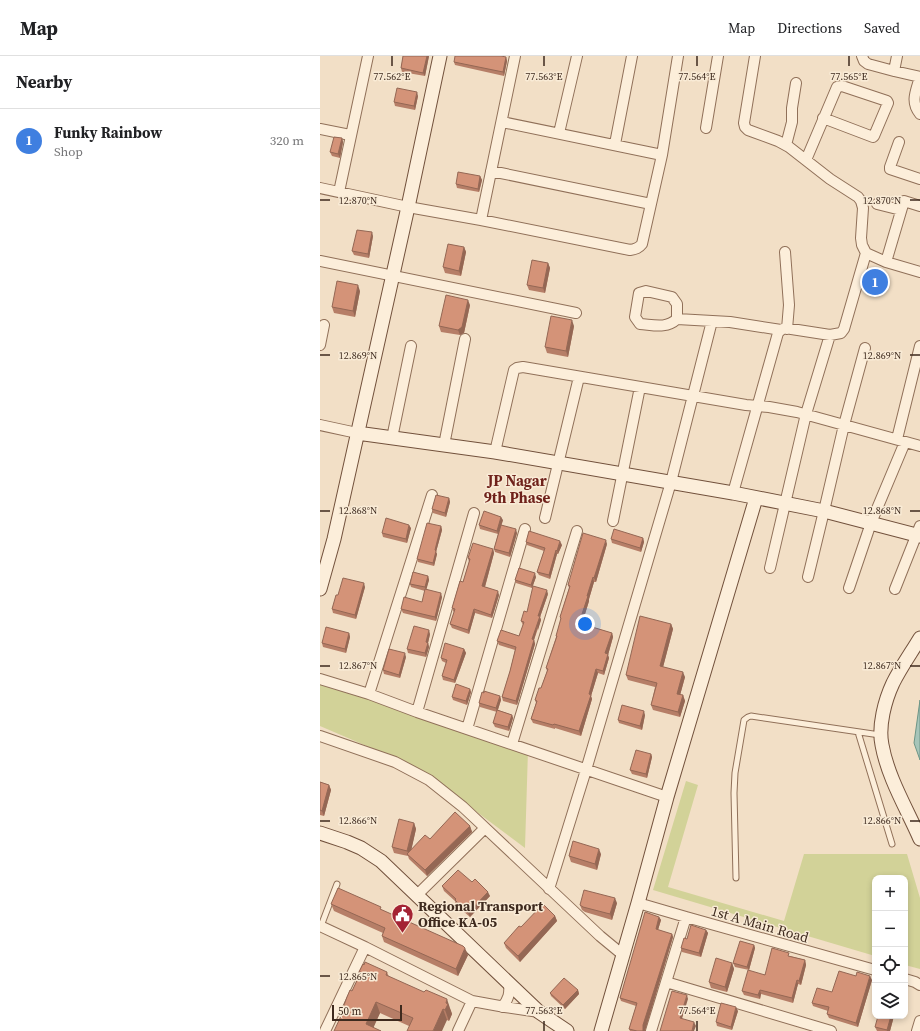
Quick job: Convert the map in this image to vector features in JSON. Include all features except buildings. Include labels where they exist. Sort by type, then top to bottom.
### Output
[{"type":"street","points":[[339,192],[368,56]]},
{"type":"street","points":[[320,589],[334,539],[408,208],[440,56]]},
{"type":"street","points":[[481,220],[515,56]]},
{"type":"street","points":[[559,133],[577,56]]},
{"type":"street","points":[[615,144],[632,56]]},
{"type":"street","points":[[320,188],[408,208],[481,220],[630,250],[639,248],[642,244],[662,155],[678,56]]},
{"type":"street","points":[[706,128],[718,56]]},
{"type":"street","points":[[755,56],[744,123],[745,127],[748,130],[786,145],[830,179],[862,201],[861,238],[862,245],[866,253],[886,262],[920,272]]},
{"type":"street","points":[[862,56],[864,61],[868,64],[920,77],[914,98],[915,106],[920,114]]},
{"type":"street","points":[[894,71],[897,56]]},
{"type":"street","points":[[786,145],[792,122],[792,108],[796,83]]},
{"type":"street","points":[[806,160],[823,118],[837,87],[839,86],[888,101],[873,137],[823,118]]},
{"type":"street","points":[[502,122],[615,144],[662,155]]},
{"type":"street","points":[[320,129],[350,135]]},
{"type":"street","points":[[899,142],[890,169],[920,179]]},
{"type":"street","points":[[491,171],[651,204]]},
{"type":"street","points":[[886,262],[904,201],[920,206]]},
{"type":"street","points":[[877,204],[901,210]]},
{"type":"street","points":[[733,493],[778,333],[784,329],[789,305],[785,252]]},
{"type":"street","points":[[677,319],[677,304],[672,297],[646,291],[639,293],[636,317],[640,324],[662,326],[673,323],[677,319],[712,321],[830,335],[841,334],[866,253]]},
{"type":"street","points":[[320,261],[576,312]]},
{"type":"street","points":[[550,889],[671,482],[712,321]]},
{"type":"street","points":[[320,345],[324,325]]},
{"type":"street","points":[[770,568],[806,414],[830,335]]},
{"type":"street","points":[[444,445],[464,339]]},
{"type":"street","points":[[392,438],[411,346]]},
{"type":"street","points":[[849,588],[901,441],[920,346]]},
{"type":"street","points":[[808,578],[844,425],[865,348]]},
{"type":"street","points":[[495,452],[514,370],[523,367],[746,405],[797,412],[920,446]]},
{"type":"street","points":[[545,518],[578,377]]},
{"type":"street","points":[[613,521],[640,387]]},
{"type":"street","points":[[320,425],[357,433],[495,452],[733,493],[919,532],[895,589]]},
{"type":"street","points":[[370,694],[432,495]]},
{"type":"street","points":[[601,1031],[756,498]]},
{"type":"street","points":[[416,712],[474,513]]},
{"type":"street","points":[[467,729],[525,529]]},
{"type":"street","points":[[512,744],[578,531]]},
{"type":"street","points":[[920,638],[893,683],[884,708],[881,724],[881,744],[886,765],[920,839]]},
{"type":"street","points":[[320,679],[370,694],[416,712],[668,797]]},
{"type":"street","points":[[320,736],[395,762],[429,780],[463,807],[600,936],[623,955]]},
{"type":"street","points":[[417,895],[485,828]]},
{"type":"street","points":[[320,833],[361,848],[381,861],[539,1012],[567,1031]]},
{"type":"street","name":"1st A Main Road","points":[[638,903],[686,918],[872,969]]},
{"type":"street","points":[[651,1031],[686,918]]},
{"type":"street","points":[[320,926],[472,1001],[539,1012]]},
{"type":"street","points":[[325,1031],[365,947]]},
{"type":"street","points":[[908,980],[920,985]]},
{"type":"street","points":[[666,982],[831,1031]]},
{"type":"street","points":[[502,1007],[508,999],[509,983]]},
{"type":"street","points":[[458,1031],[472,1001]]},
{"type":"street","points":[[917,1031],[920,1021]]},
{"type":"lane","points":[[736,878],[735,773],[744,720],[751,716],[881,735]]},
{"type":"lane","points":[[858,732],[892,844]]},
{"type":"lane","points":[[320,926],[337,884]]},
{"type":"green space","points":[[320,676],[528,750],[525,848],[418,768],[320,726]]},
{"type":"green space","points":[[686,781],[698,785],[668,887],[784,921],[804,854],[907,854],[920,898],[920,969],[908,966],[908,875],[872,875],[872,955],[653,890]]},
{"type":"shaded area","points":[[920,700],[920,760],[914,743]]},
{"type":"place","name":"Funky Rainbow","points":[[875,282]]},
{"type":"place","name":"Regional Transport Office KA-05","points":[[403,934]]},
{"type":"district","name":"JP Nagar 9th Phase","points":[[517,488]]}]
